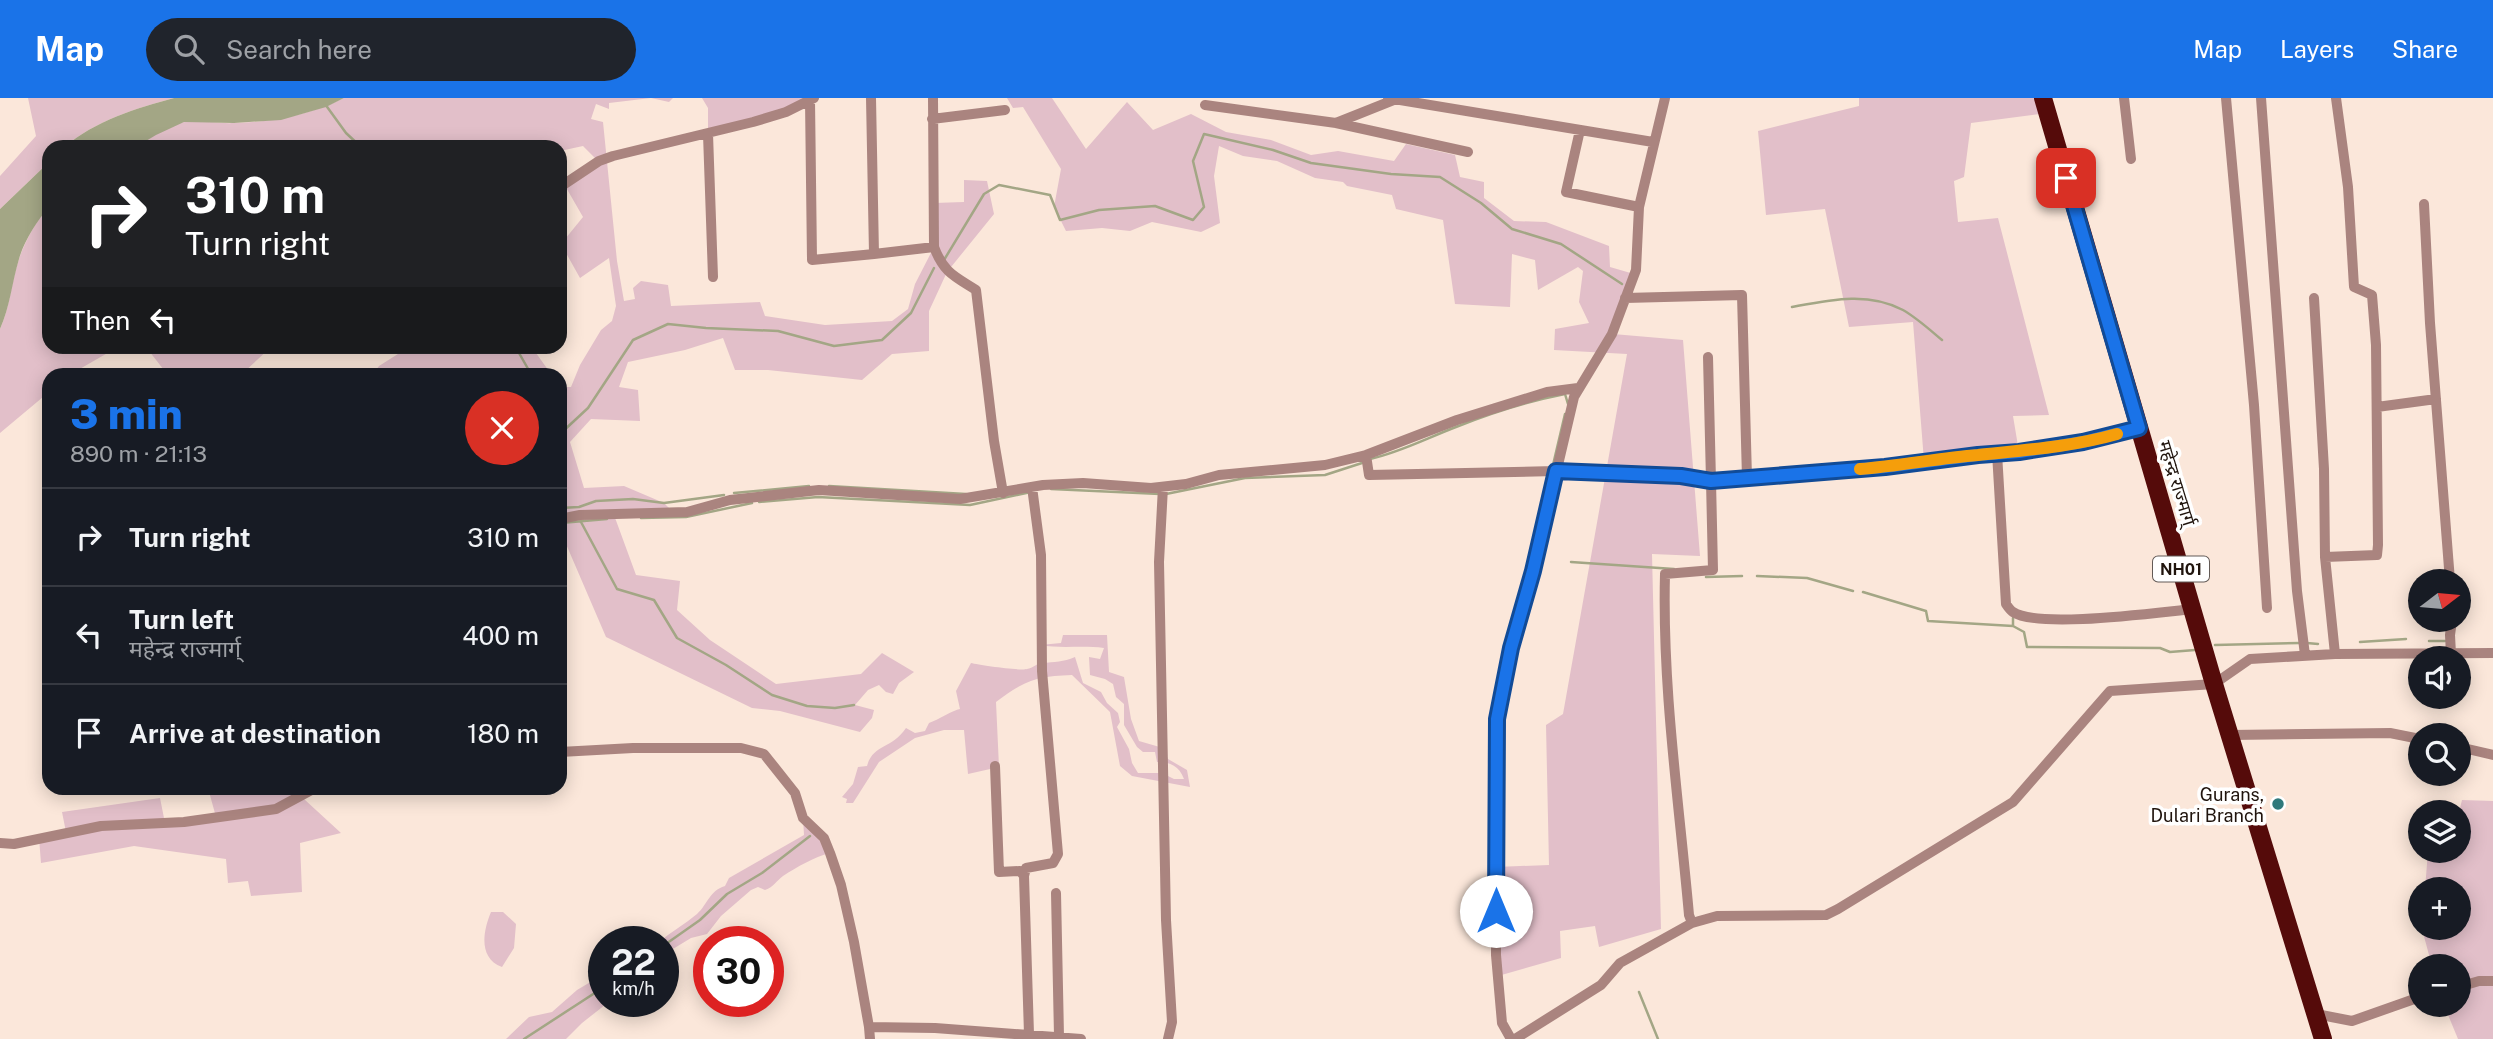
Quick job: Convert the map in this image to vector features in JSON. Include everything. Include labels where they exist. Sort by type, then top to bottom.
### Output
[{"type":"highway","name":"महेन्द्र राज्मार्ग्","points":[[2043,98],[2214,684],[2323,1039]]},
{"type":"street","points":[[871,98],[874,254]]},
{"type":"street","points":[[933,98],[934,247],[947,272],[976,290],[1003,493]]},
{"type":"street","points":[[1665,98],[1639,207],[1636,270],[1612,334],[1578,388],[1511,648],[1497,719],[1496,955],[1502,1023],[1513,1039],[1601,985],[1620,963],[1692,923],[1717,916],[1826,915],[1882,884],[2013,802],[2110,691],[2214,684],[2250,659],[2335,654],[2408,654]]},
{"type":"street","points":[[2124,98],[2130,159]]},
{"type":"street","points":[[2226,98],[2254,405],[2267,608]]},
{"type":"street","points":[[2261,98],[2297,591],[2305,655]]},
{"type":"street","points":[[2325,557],[2377,555],[2376,345],[2372,295],[2354,287],[2348,187],[2336,98]]},
{"type":"street","points":[[567,182],[607,158],[774,116],[812,99],[812,260],[934,247]]},
{"type":"street","points":[[1336,122],[1393,99],[1653,142]]},
{"type":"street","points":[[1205,105],[1336,122],[1468,152]]},
{"type":"street","points":[[932,119],[1005,110]]},
{"type":"street","points":[[1580,130],[1566,192],[1639,207]]},
{"type":"street","points":[[708,134],[713,277]]},
{"type":"street","points":[[2424,204],[2449,569]]},
{"type":"street","points":[[1625,298],[1742,295],[1747,478]]},
{"type":"street","points":[[2314,298],[2323,443],[2325,557],[2335,654]]},
{"type":"street","points":[[1692,923],[1689,915],[1665,643],[1665,574],[1713,570],[1708,357]]},
{"type":"street","points":[[567,518],[687,512],[730,500],[819,490],[960,499],[1032,487],[1083,483],[1163,487],[1244,471],[1325,465],[1367,455],[1457,420],[1547,392],[1578,388]]},
{"type":"street","points":[[2376,407],[2436,399]]},
{"type":"street","points":[[1367,455],[1369,475],[1556,471],[1681,476],[1711,481],[1885,467],[2069,445],[2139,428]]},
{"type":"street","points":[[1997,453],[2006,604],[2014,613],[2037,619],[2079,619],[2193,608]]},
{"type":"street","points":[[1029,1034],[1024,876],[1026,868],[1053,863],[1058,854],[1042,671],[1041,555],[1032,487]]},
{"type":"street","points":[[1163,487],[1158,562],[1166,920],[1172,1023],[1168,1039]]},
{"type":"street","points":[[2471,654],[2493,653]]},
{"type":"street","points":[[2231,735],[2390,733],[2408,737]]},
{"type":"street","points":[[567,752],[633,748],[741,748],[764,754],[795,793],[803,818],[824,838],[830,853],[846,908],[870,1039]]},
{"type":"street","points":[[2471,750],[2493,755]]},
{"type":"street","points":[[995,766],[999,872],[1020,871],[1024,876]]},
{"type":"street","points":[[0,843],[14,844],[101,826],[184,822],[276,809],[302,795]]},
{"type":"street","points":[[1056,893],[1059,1036]]},
{"type":"street","points":[[2471,983],[2493,981]]},
{"type":"street","points":[[2315,1014],[2352,1021],[2408,1002]]},
{"type":"street","points":[[869,1027],[935,1028],[1081,1039]]},
{"type":"shaded area","points":[[28,98],[174,98],[102,123],[74,140],[42,140],[42,169],[0,209],[0,176],[36,136]]},
{"type":"shaded area","points":[[174,98],[344,98],[326,107],[281,120],[184,122],[148,140],[74,140],[102,123]]},
{"type":"shaded area","points":[[344,98],[651,98],[609,103],[609,109],[596,104],[591,119],[603,122],[617,261],[624,301],[635,299],[633,288],[641,281],[668,285],[671,306],[760,302],[765,316],[825,325],[892,321],[908,309],[915,284],[934,247],[934,203],[964,202],[964,180],[987,181],[994,214],[947,272],[929,311],[929,351],[892,354],[862,380],[768,370],[735,370],[723,338],[685,350],[628,362],[619,387],[638,390],[640,421],[591,419],[570,442],[584,488],[624,486],[664,503],[674,513],[614,515],[636,575],[680,581],[677,610],[710,640],[776,684],[861,674],[882,653],[914,672],[899,683],[893,694],[886,692],[879,685],[868,690],[855,705],[874,710],[872,718],[860,732],[780,711],[752,708],[606,637],[567,546],[567,387],[571,387],[580,365],[601,330],[612,321],[616,306],[609,258],[580,278],[567,255],[567,237],[583,217],[567,189],[567,182],[598,161],[583,146],[567,149],[567,140],[147,140],[184,122],[263,121],[318,109]]},
{"type":"shaded area","points":[[651,98],[673,98],[669,102]]},
{"type":"shaded area","points":[[702,98],[810,100],[708,134],[708,108]]},
{"type":"shaded area","points":[[1007,98],[1052,98],[1086,149],[1127,102],[1153,130],[1191,114],[1226,132],[1271,140],[1311,155],[1338,151],[1394,161],[1406,144],[1455,155],[1460,177],[1484,182],[1484,198],[1514,221],[1546,222],[1609,246],[1610,267],[1634,274],[1613,334],[1683,340],[1700,556],[1652,554],[1661,929],[1599,947],[1595,926],[1560,931],[1561,958],[1498,976],[1496,867],[1549,865],[1546,725],[1563,714],[1627,354],[1554,350],[1555,329],[1589,323],[1579,302],[1583,271],[1578,267],[1538,290],[1535,260],[1512,254],[1510,307],[1455,304],[1443,220],[1396,209],[1392,195],[1347,186],[1343,182],[1315,178],[1277,161],[1243,156],[1219,146],[1214,176],[1220,223],[1201,232],[1152,222],[1130,231],[1102,228],[1066,231],[1054,207],[1061,169],[1023,107],[1013,108]]},
{"type":"shaded area","points":[[1859,98],[2043,98],[2047,113],[1971,123],[1964,177],[1954,181],[1958,222],[1998,218],[2049,415],[2013,416],[2019,452],[1924,461],[1913,322],[1849,327],[1825,209],[1766,215],[1758,131],[1859,106]]},
{"type":"shaded area","points":[[42,169],[42,216],[21,252],[0,329],[0,209]]},
{"type":"shaded area","points":[[42,216],[42,354],[106,354],[81,368],[42,368],[42,398],[0,433],[0,329],[21,252]]},
{"type":"shaded area","points":[[151,354],[263,354],[248,368],[162,368]]},
{"type":"shaded area","points":[[398,354],[537,354],[547,368],[378,368]]},
{"type":"shaded area","points":[[1063,635],[1107,635],[1109,672],[1124,677],[1131,719],[1139,741],[1163,748],[1168,759],[1187,770],[1190,787],[1132,776],[1120,766],[1110,712],[1072,675],[1031,681],[996,702],[999,767],[968,774],[964,730],[944,730],[915,738],[879,762],[853,803],[846,803],[847,799],[842,797],[853,784],[858,767],[867,766],[878,750],[895,740],[906,728],[915,733],[925,731],[929,723],[960,709],[956,691],[971,663],[1023,669],[1075,657],[1083,683],[1101,692],[1107,703],[1118,713],[1120,722],[1117,727],[1138,773],[1162,773],[1174,779],[1184,779],[1174,766],[1157,762],[1155,752],[1143,752],[1137,747],[1124,725],[1124,704],[1116,697],[1113,684],[1090,675],[1089,657],[1100,659],[1104,648],[1040,645],[1061,643]]},
{"type":"shaded area","points":[[210,795],[300,795],[341,833],[300,843],[302,892],[251,896],[248,881],[228,883],[226,859],[134,846],[41,863],[39,838],[66,832],[62,812],[160,798],[165,823],[216,817]]},
{"type":"shaded area","points":[[2471,800],[2493,801],[2493,1039],[2458,1039],[2449,1017],[2471,1017],[2471,954],[2429,954],[2425,940],[2471,940],[2471,877],[2426,877],[2427,863],[2471,863]]},
{"type":"shaded area","points":[[803,818],[830,853],[794,869],[768,889],[758,887],[751,890],[713,926],[693,926],[693,938],[679,945],[679,927],[697,914],[712,894],[725,886],[729,878],[804,835]]},
{"type":"shaded area","points":[[491,912],[503,912],[516,924],[514,948],[502,967],[494,963],[486,951],[486,927]]},
{"type":"shaded area","points":[[588,983],[590,1017],[566,1039],[506,1039],[529,1017],[552,1012]]},
{"type":"waterway","points":[[325,104],[354,140]]},
{"type":"waterway","points":[[944,260],[984,194],[999,185],[1050,195],[1060,220],[1099,210],[1155,206],[1193,220],[1204,207],[1193,161],[1204,134],[1273,150],[1311,163],[1391,174],[1440,177],[1481,203],[1512,229],[1561,244],[1622,284]]},
{"type":"waterway","points":[[567,428],[588,408],[633,340],[668,324],[778,331],[834,346],[882,340],[911,313],[934,268]]},
{"type":"waterway","points":[[1792,307],[1848,299],[1890,304],[1918,320],[1942,340]]},
{"type":"waterway","points":[[520,354],[528,368]]},
{"type":"waterway","points":[[1370,459],[1524,404],[1565,394],[1568,404]]},
{"type":"waterway","points":[[1553,465],[1565,414]]},
{"type":"waterway","points":[[1166,494],[1245,478],[1325,475],[1362,463]]},
{"type":"waterway","points":[[734,493],[809,486]]},
{"type":"waterway","points":[[829,486],[966,494]]},
{"type":"waterway","points":[[1051,489],[1160,494]]},
{"type":"waterway","points":[[759,502],[818,497],[970,505],[1031,492]]},
{"type":"waterway","points":[[567,508],[596,501],[633,499],[664,503],[724,495]]},
{"type":"waterway","points":[[1534,545],[1544,497]]},
{"type":"waterway","points":[[641,518],[686,517],[752,503]]},
{"type":"waterway","points":[[567,522],[607,519]]},
{"type":"waterway","points":[[581,522],[617,589],[654,600],[677,638],[772,695],[807,706],[835,708],[854,705]]},
{"type":"waterway","points":[[1571,562],[1674,569]]},
{"type":"waterway","points":[[1706,577],[1742,576]]},
{"type":"waterway","points":[[1757,576],[1807,578],[1853,591]]},
{"type":"waterway","points":[[1863,592],[1926,611],[1928,621],[2013,626]]},
{"type":"waterway","points":[[2013,618],[2013,626],[2024,632],[2027,647],[2160,648],[2170,652],[2195,650]]},
{"type":"waterway","points":[[2360,642],[2406,639]]},
{"type":"waterway","points":[[2429,641],[2445,641]]},
{"type":"waterway","points":[[2215,645],[2300,643]]},
{"type":"waterway","points":[[2307,643],[2318,644]]},
{"type":"waterway","points":[[679,935],[700,920],[727,894],[762,873],[810,836]]},
{"type":"waterway","points":[[1639,992],[1658,1039]]},
{"type":"waterway","points":[[524,1039],[588,997]]},
{"type":"slow traffic","points":[[1860,469],[2019,452],[2069,445],[2117,434]]},
{"type":"place","name":"Gurans, Dulari Branch","points":[[2278,804]]},
{"type":"route","points":[[1496,911],[1497,719],[1511,648],[1533,571],[1556,471],[1681,476],[1711,481],[1775,477],[2019,452],[2069,445],[2139,428],[2066,178]]}]
